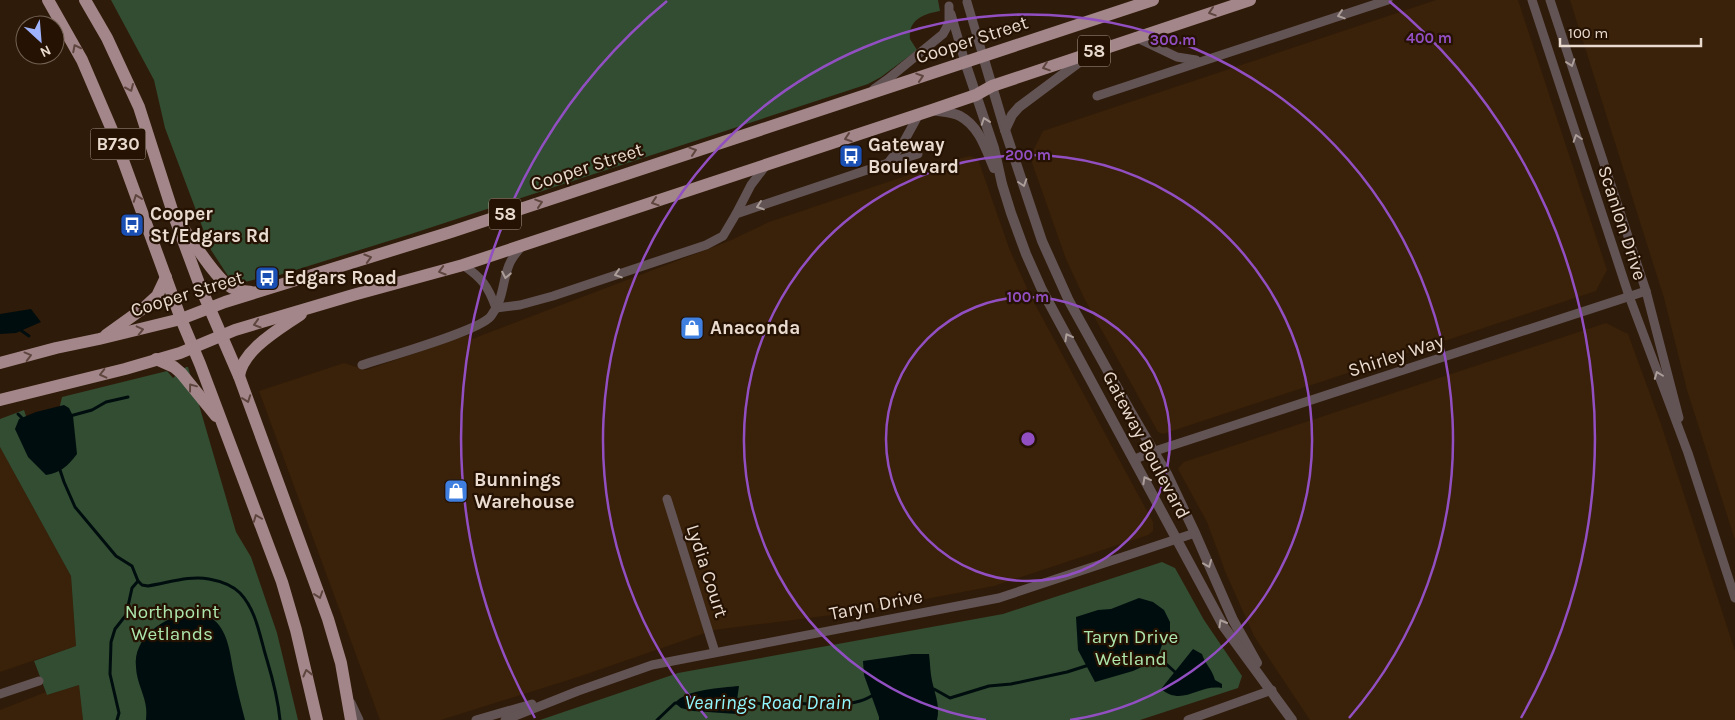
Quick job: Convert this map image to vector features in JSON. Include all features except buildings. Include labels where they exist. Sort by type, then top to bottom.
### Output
[{"type":"main road","name":"B730","points":[[48,0],[97,92],[193,348]]},
{"type":"main road","name":"B730","points":[[85,0],[107,38],[139,107],[174,216],[223,336]]},
{"type":"main road","name":"Cooper Street","points":[[0,363],[181,319],[210,307],[450,232],[1153,0]]},
{"type":"main road","name":"58","points":[[0,400],[125,369],[193,348],[235,330],[353,295],[463,266],[926,112],[976,94],[992,86],[1250,0]]},
{"type":"main road","points":[[174,216],[228,286],[233,289],[254,293]]},
{"type":"main road","points":[[99,339],[153,301],[162,289],[166,277]]},
{"type":"main road","points":[[239,376],[241,366],[248,354],[307,309]]},
{"type":"main road","points":[[223,336],[328,619],[341,663],[352,720]]},
{"type":"main road","points":[[193,348],[282,582],[318,720]]},
{"type":"main road","points":[[156,359],[174,367],[181,373],[222,423]]},
{"type":"street","points":[[1097,96],[1388,0]]},
{"type":"street","name":"Scanlon Drive","points":[[1532,0],[1629,296],[1688,453],[1735,598]]},
{"type":"street","name":"Scanlon Drive","points":[[1550,0],[1646,291],[1688,453]]},
{"type":"street","points":[[967,2],[983,56]]},
{"type":"street","points":[[862,96],[888,79],[943,34],[949,23],[949,6],[965,62]]},
{"type":"street","points":[[1135,37],[1177,57],[1190,61],[1204,60]]},
{"type":"street","points":[[1005,130],[1012,114],[1018,107],[1095,51]]},
{"type":"street","name":"Gateway Boulevard","points":[[983,56],[1005,130],[1042,241],[1069,301],[1128,409],[1155,451],[1195,533],[1233,620],[1272,690],[1292,720]]},
{"type":"street","name":"Gateway Boulevard","points":[[965,62],[994,148],[1002,184],[1026,254],[1054,311],[1224,627],[1272,690]]},
{"type":"street","points":[[888,163],[926,112],[960,116],[969,123],[981,139],[1002,184]]},
{"type":"street","points":[[736,214],[918,154]]},
{"type":"street","points":[[496,308],[520,306],[553,296],[706,245],[723,236],[751,184],[767,164]]},
{"type":"street","points":[[362,365],[478,326],[491,316],[496,308],[503,292],[508,267],[513,256],[522,246]]},
{"type":"street","points":[[463,266],[483,281],[490,292],[496,308]]},
{"type":"street","name":"Shirley Way","points":[[1135,459],[1646,291]]},
{"type":"street","points":[[1054,311],[1069,301]]},
{"type":"street","name":"Lydia Court","points":[[667,499],[715,652]]},
{"type":"street","name":"Taryn Drive","points":[[505,720],[578,691],[652,665],[999,598],[1195,533]]},
{"type":"street","points":[[0,694],[39,681]]},
{"type":"street","points":[[1188,720],[1202,718],[1272,690]]},
{"type":"street","name":"Taryn Drive","points":[[476,720],[578,691]]},
{"type":"street","points":[[347,693],[359,720]]},
{"type":"shaded area","points":[[1436,0],[1518,0],[1607,270],[1596,291],[1163,434],[1158,432],[1085,300],[1066,259],[1030,157],[1043,131]]},
{"type":"shaded area","points":[[1570,0],[1735,0],[1735,540],[1687,390],[1664,298]]},
{"type":"shaded area","points":[[970,156],[976,158],[979,162],[1009,248],[1030,295],[1153,522],[1153,531],[1148,535],[994,586],[863,611],[714,630],[581,676],[441,720],[380,720],[259,391],[344,363],[366,370],[468,335],[472,339],[729,241],[769,222],[953,160]]},
{"type":"shaded area","points":[[31,309],[41,322],[16,333],[0,334],[0,314]]},
{"type":"shaded area","points":[[1606,323],[1628,334],[1661,424],[1735,651],[1735,720],[1310,720],[1254,636],[1225,571],[1207,522],[1178,469],[1180,466],[1184,462]]},
{"type":"shaded area","points":[[64,405],[69,408],[73,416],[77,454],[63,468],[55,473],[46,475],[28,457],[15,429],[19,419],[36,412]]},
{"type":"shaded area","points":[[0,447],[71,576],[76,646],[0,672]]},
{"type":"shaded area","points":[[1139,598],[1153,602],[1164,610],[1170,622],[1170,634],[1162,645],[1158,656],[1148,664],[1133,671],[1095,682],[1078,650],[1076,617],[1098,610],[1111,609]]},
{"type":"shaded area","points":[[187,612],[210,617],[225,635],[245,720],[146,720],[146,706],[138,681],[136,667],[136,656],[139,647],[151,631],[159,625]]},
{"type":"shaded area","points":[[1193,649],[1202,654],[1215,680],[1222,684],[1222,688],[1205,689],[1184,696],[1169,694],[1161,689]]},
{"type":"shaded area","points":[[912,654],[929,654],[937,703],[937,720],[879,720],[864,675],[863,661]]},
{"type":"shaded area","points":[[79,685],[83,720],[0,720],[0,710],[46,692],[47,695]]},
{"type":"shaded area","points":[[739,686],[737,714],[693,711],[681,708],[675,703],[680,698],[696,692]]},
{"type":"green space","points":[[111,0],[938,0],[940,11],[923,16],[914,22],[910,32],[910,39],[917,50],[881,77],[868,84],[411,234],[270,278],[269,276],[237,284],[232,282],[211,250],[165,128],[154,80]]},
{"type":"green space","name":"Northpoint Wetlands","points":[[188,367],[236,532],[251,557],[277,633],[298,720],[83,720],[79,685],[47,695],[34,661],[76,646],[71,576],[0,447],[0,419],[24,410],[26,416],[53,435],[62,397],[167,371],[173,378]]},
{"type":"green space","name":"Taryn Drive Wetland","points":[[1162,562],[1175,568],[1204,620],[1242,676],[1238,688],[1140,720],[540,720],[678,673],[1003,614]]},
{"type":"waterway","points":[[19,329],[29,336]]},
{"type":"waterway","points":[[70,416],[92,410],[106,402],[128,397]]},
{"type":"waterway","points":[[18,414],[24,420]]},
{"type":"waterway","name":"Vearings Road Drain","points":[[59,467],[75,507],[116,556],[132,566],[138,581],[132,588],[126,615],[115,629],[111,642],[110,674],[119,713],[117,720]]},
{"type":"waterway","name":"Vearings Road Drain","points":[[138,581],[142,585],[148,586],[202,578],[226,584],[240,593],[246,600],[257,625],[275,690],[280,720]]},
{"type":"waterway","name":"Vearings Road Drain","points":[[1155,654],[1175,672],[1179,673]]},
{"type":"waterway","name":"Vearings Road Drain","points":[[934,689],[950,698],[989,686],[1011,684],[1067,672],[1089,665]]},
{"type":"waterway","name":"Vearings Road Drain","points":[[736,699],[767,705],[773,700],[805,704],[842,704],[860,701],[875,694]]},
{"type":"waterway","name":"Vearings Road Drain","points":[[657,720],[675,703],[680,703]]},
{"type":"place","name":"Gateway Boulevard","points":[[851,156]]},
{"type":"place","name":"Cooper St/Edgars Rd","points":[[132,225]]},
{"type":"place","name":"Edgars Road","points":[[267,278]]},
{"type":"place","name":"Anaconda","points":[[692,328]]},
{"type":"place","name":"Bunnings Warehouse","points":[[456,491]]}]
